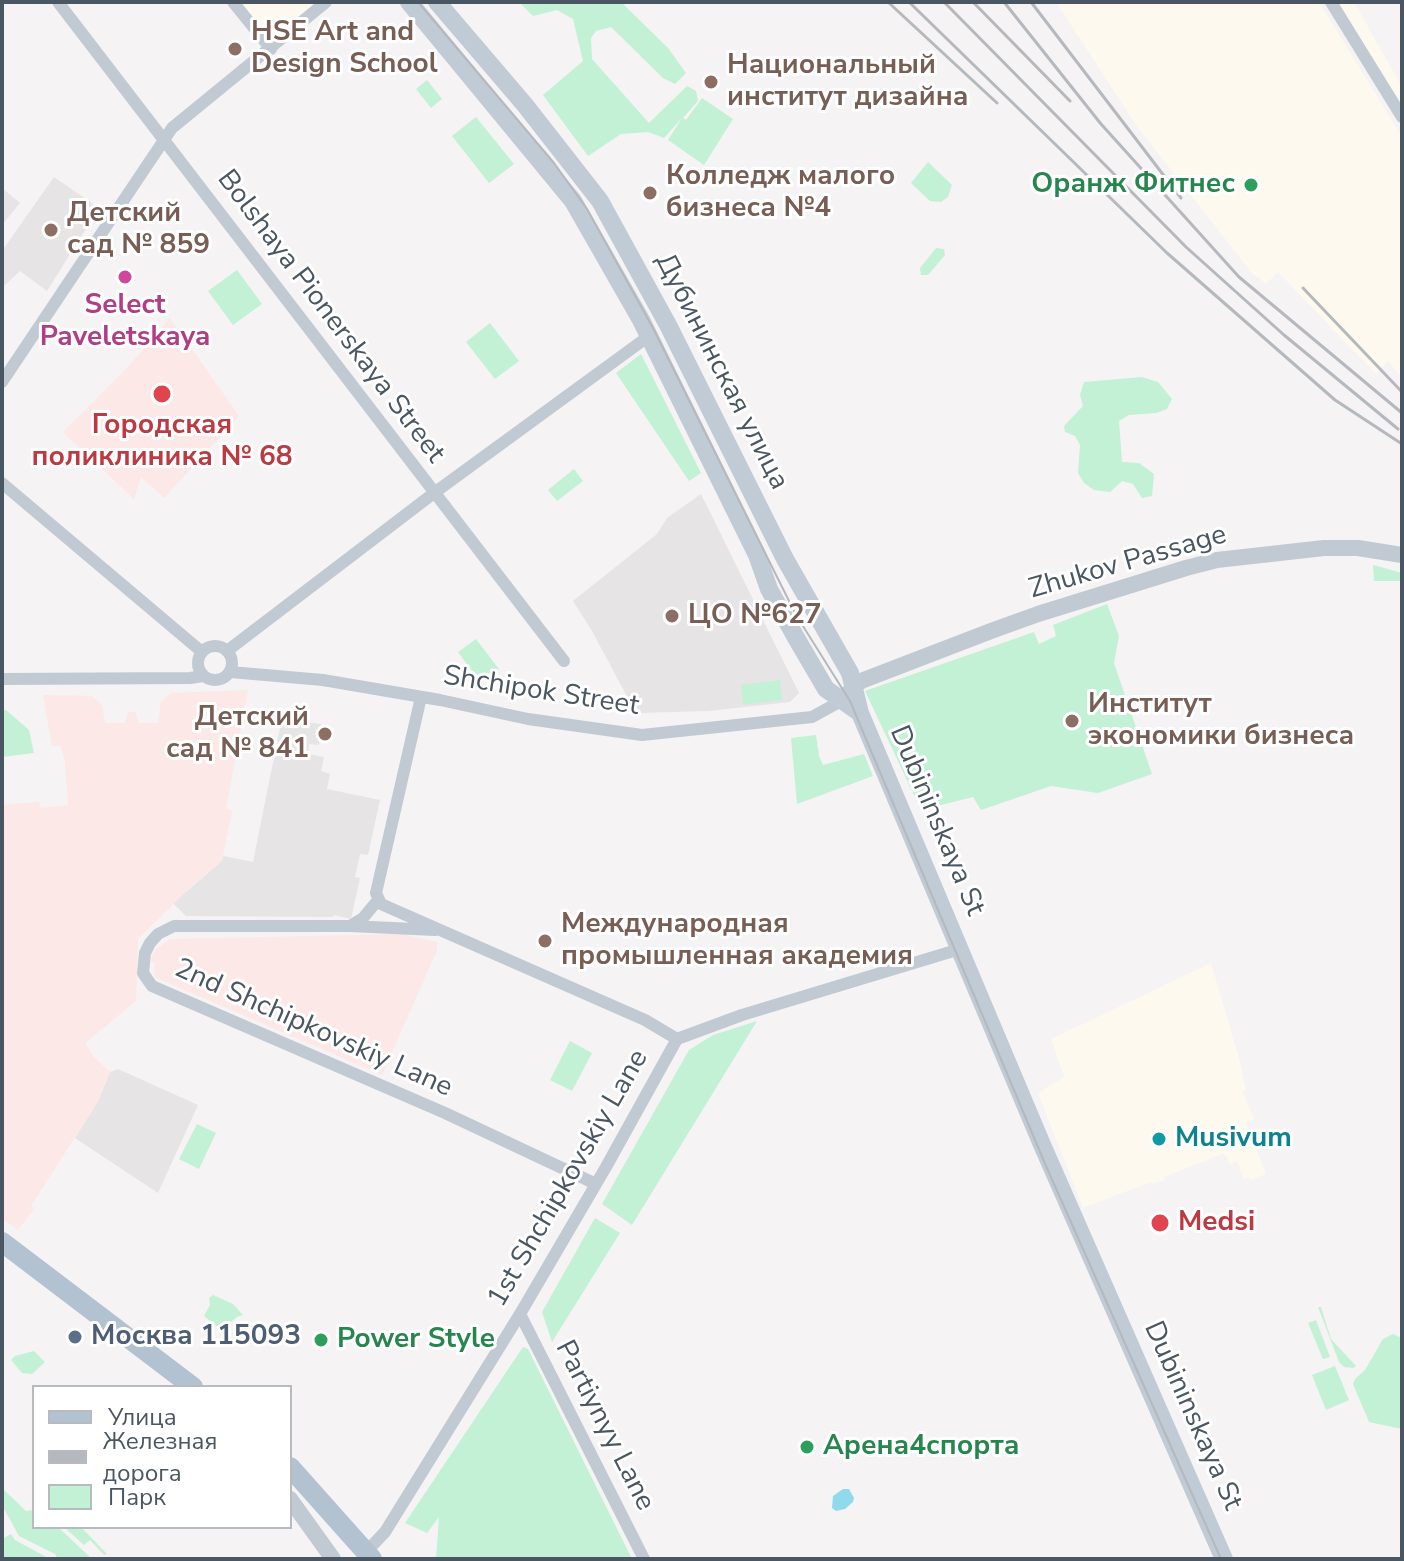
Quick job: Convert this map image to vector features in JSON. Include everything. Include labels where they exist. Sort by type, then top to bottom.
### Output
[{"type":"main road","name":"Dubininskaya St","points":[[409,2],[573,201],[649,336],[757,555],[769,589],[822,683],[860,713],[1043,1147],[1224,1559]]},
{"type":"main road","name":"Дубининская улица","points":[[437,2],[550,135],[600,201],[668,325],[785,559],[858,684],[860,713]]},
{"type":"main road","points":[[2,1242],[190,1385]]},
{"type":"main road","points":[[292,1469],[366,1557]]},
{"type":"street","name":"Bolshaya Pionerskaya Street","points":[[58,2],[564,661]]},
{"type":"street","points":[[233,2],[271,49]]},
{"type":"street","points":[[2,382],[172,128],[326,2]]},
{"type":"street","points":[[1331,2],[1402,117]]},
{"type":"street","points":[[227,651],[434,493],[649,336]]},
{"type":"street","points":[[2,483],[202,652]]},
{"type":"street","points":[[841,701],[858,684],[1038,614],[1208,562],[1324,548],[1358,548],[1402,555]]},
{"type":"street","points":[[2,679],[203,676],[217,680],[230,672],[232,661],[227,651],[217,646],[202,652]]},
{"type":"street","points":[[202,652],[198,667],[203,676]]},
{"type":"street","name":"Shchipok Street","points":[[230,672],[300,676],[528,719],[642,735],[812,717],[841,701]]},
{"type":"street","points":[[350,926],[363,918],[378,900],[376,893],[421,697]]},
{"type":"street","name":"1st Shchipkovskiy Lane","points":[[366,1557],[520,1314],[677,1039],[645,1020],[384,907],[378,900]]},
{"type":"street","name":"2nd Shchipkovskiy Lane","points":[[435,930],[350,926],[174,926],[158,934],[150,943],[145,953],[143,973],[152,986],[445,1113],[596,1184]]},
{"type":"street","points":[[677,1039],[742,1015],[960,949]]},
{"type":"street","name":"Partiynyy Lane","points":[[520,1314],[644,1559]]},
{"type":"street","points":[[136,1344],[181,1385]]},
{"type":"street","points":[[292,1502],[333,1559]]},
{"type":"shaded area","points":[[237,2],[316,2],[272,40],[266,38]]},
{"type":"shaded area","points":[[1056,2],[1319,2],[1402,137],[1402,378],[1388,361],[1376,374],[1278,272],[1266,284],[1251,272],[1136,125]]},
{"type":"shaded area","points":[[1337,2],[1354,2],[1402,87],[1402,105]]},
{"type":"shaded area","name":"Детский сад № 859","points":[[54,177],[99,208],[47,291],[20,271],[4,286],[2,251]]},
{"type":"shaded area","points":[[2,188],[20,203],[2,225]]},
{"type":"shaded area","name":"Городская поликлиника № 68","points":[[170,318],[239,416],[164,498],[141,477],[134,499],[63,432],[127,368]]},
{"type":"shaded area","name":"ЦО №627","points":[[701,494],[799,693],[790,702],[709,711],[636,713],[573,601],[657,534],[667,518]]},
{"type":"shaded area","points":[[248,690],[226,808],[232,811],[222,861],[138,939],[136,1001],[85,1043],[93,1056],[110,1072],[98,1101],[31,1206],[34,1209],[18,1230],[2,1218],[2,805],[39,802],[40,808],[68,805],[65,761],[60,745],[52,746],[43,695],[92,696],[102,705],[105,723],[125,723],[128,712],[135,712],[139,723],[158,723],[161,702],[171,693]]},
{"type":"shaded area","points":[[283,719],[321,724],[319,745],[309,744],[308,754],[324,757],[321,771],[330,774],[327,789],[380,800],[368,855],[360,854],[355,877],[360,878],[351,919],[334,915],[186,916],[173,903],[222,861],[223,856],[253,862]]},
{"type":"shaded area","points":[[402,934],[437,942],[437,950],[382,1075],[157,978],[154,975],[155,963],[150,961],[156,949],[170,939]]},
{"type":"shaded area","points":[[1211,963],[1239,1058],[1246,1090],[1243,1092],[1254,1119],[1246,1123],[1266,1174],[1244,1179],[1237,1161],[1230,1164],[1224,1153],[1164,1177],[1165,1180],[1151,1182],[1083,1208],[1038,1093],[1064,1077],[1051,1039]]},
{"type":"shaded area","points":[[118,1069],[198,1105],[158,1193],[75,1138],[98,1101],[110,1072]]},
{"type":"green space","points":[[519,2],[621,2],[668,48],[686,73],[675,84],[663,78],[611,27],[596,31],[591,38],[592,59],[649,123],[687,86],[696,91],[698,101],[683,118],[686,120],[702,98],[733,119],[704,165],[668,140],[682,118],[664,138],[648,132],[621,134],[588,156],[543,95],[583,61],[573,19],[557,10],[533,16]]},
{"type":"green space","points":[[427,80],[442,99],[431,108],[416,89]]},
{"type":"green space","points":[[476,117],[514,164],[489,183],[452,136]]},
{"type":"green space","points":[[928,162],[952,185],[948,197],[941,202],[930,201],[911,183]]},
{"type":"green space","points":[[936,248],[944,249],[945,255],[928,275],[921,275],[920,268]]},
{"type":"green space","points":[[237,270],[262,304],[233,325],[208,291]]},
{"type":"green space","points":[[490,323],[519,361],[495,379],[466,342]]},
{"type":"green space","points":[[641,354],[701,473],[689,481],[616,373]]},
{"type":"green space","points":[[1142,377],[1158,382],[1172,399],[1167,409],[1129,415],[1119,421],[1122,462],[1139,463],[1154,474],[1152,496],[1142,498],[1133,484],[1122,481],[1110,492],[1094,490],[1084,483],[1078,473],[1080,445],[1075,436],[1065,432],[1064,426],[1083,406],[1080,395],[1084,382]]},
{"type":"green space","points":[[574,469],[583,481],[557,501],[548,490]]},
{"type":"green space","points":[[1373,565],[1402,573],[1402,581],[1374,581]]},
{"type":"green space","points":[[1107,604],[1119,636],[1114,663],[1152,774],[1098,793],[1051,786],[981,810],[973,797],[921,810],[865,691],[1034,632],[1039,644],[1056,636],[1053,625]]},
{"type":"green space","points":[[476,639],[499,669],[481,683],[458,652]]},
{"type":"green space","points":[[780,680],[782,700],[743,705],[741,685]]},
{"type":"green space","points":[[6,710],[29,730],[34,753],[2,757],[2,711]]},
{"type":"green space","points":[[816,735],[823,765],[864,754],[873,776],[797,804],[791,738]]},
{"type":"green space","points":[[757,1021],[632,1225],[602,1204],[689,1050],[713,1035]]},
{"type":"green space","points":[[570,1041],[592,1053],[572,1091],[550,1080]]},
{"type":"green space","points":[[197,1124],[216,1133],[199,1169],[179,1159]]},
{"type":"green space","points":[[595,1218],[620,1233],[552,1342],[542,1312]]},
{"type":"green space","points":[[213,1295],[233,1304],[243,1315],[221,1330],[204,1316],[210,1305],[209,1298]]},
{"type":"green space","points":[[1318,1307],[1321,1307],[1331,1339],[1356,1366],[1353,1368],[1344,1367],[1339,1362]]},
{"type":"green space","points":[[1316,1320],[1330,1357],[1323,1359],[1308,1323]]},
{"type":"green space","points":[[1393,1334],[1402,1338],[1402,1429],[1369,1422],[1353,1384],[1383,1339]]},
{"type":"green space","points":[[523,1347],[528,1349],[632,1559],[436,1559],[439,1517],[427,1533],[405,1523]]},
{"type":"green space","points":[[34,1351],[45,1362],[32,1374],[22,1373],[11,1360]]},
{"type":"green space","points":[[1335,1366],[1349,1400],[1326,1410],[1312,1375]]},
{"type":"green space","points":[[2,1488],[26,1511],[32,1510],[32,1529],[60,1529],[92,1559],[58,1559],[55,1554],[19,1536],[2,1505]]},
{"type":"green space","points":[[66,1529],[83,1529],[107,1554],[104,1555],[90,1540],[84,1545]]},
{"type":"green space","points":[[11,1534],[15,1540],[50,1559],[2,1559],[2,1539]]},
{"type":"water","points":[[843,1489],[849,1489],[853,1502],[845,1509],[836,1511],[832,1508],[833,1496]]},
{"type":"tram line","points":[[418,2],[554,163],[587,209],[654,330],[796,615],[850,701],[1046,1166],[1221,1559]]},
{"type":"railway","points":[[888,2],[997,103]]},
{"type":"railway","points":[[909,2],[1167,253],[1335,400],[1402,444]]},
{"type":"railway","points":[[944,2],[1186,247],[1284,335],[1398,429]]},
{"type":"railway","points":[[973,2],[1070,101]]},
{"type":"railway","points":[[1004,2],[1101,124],[1239,277],[1402,413]]},
{"type":"railway","points":[[1031,2],[1181,198]]},
{"type":"railway","points":[[1303,288],[1402,392]]},
{"type":"place","name":"HSE Art and Design School","points":[[235,49]]},
{"type":"place","name":"Национальный институт дизайна","points":[[711,82]]},
{"type":"place","name":"Оранж Фитнес","points":[[1251,185]]},
{"type":"place","name":"Колледж малого бизнеса №4","points":[[650,193]]},
{"type":"place","name":"Детский сад № 859","points":[[51,230]]},
{"type":"place","name":"Select Paveletskaya","points":[[125,277]]},
{"type":"place","name":"Городская поликлиника № 68","points":[[162,394]]},
{"type":"place","name":"ЦО №627","points":[[672,616]]},
{"type":"place","name":"Институт экономики бизнеса","points":[[1072,721]]},
{"type":"place","name":"Детский сад № 841","points":[[325,734]]},
{"type":"place","name":"Международная промышленная академия","points":[[545,941]]},
{"type":"place","name":"Musivum","points":[[1159,1139]]},
{"type":"place","name":"Medsi","points":[[1160,1223]]},
{"type":"place","name":"Москва 115093","points":[[75,1337]]},
{"type":"place","name":"Power Style","points":[[321,1340]]},
{"type":"place","name":"Арена4спорта","points":[[807,1447]]}]
